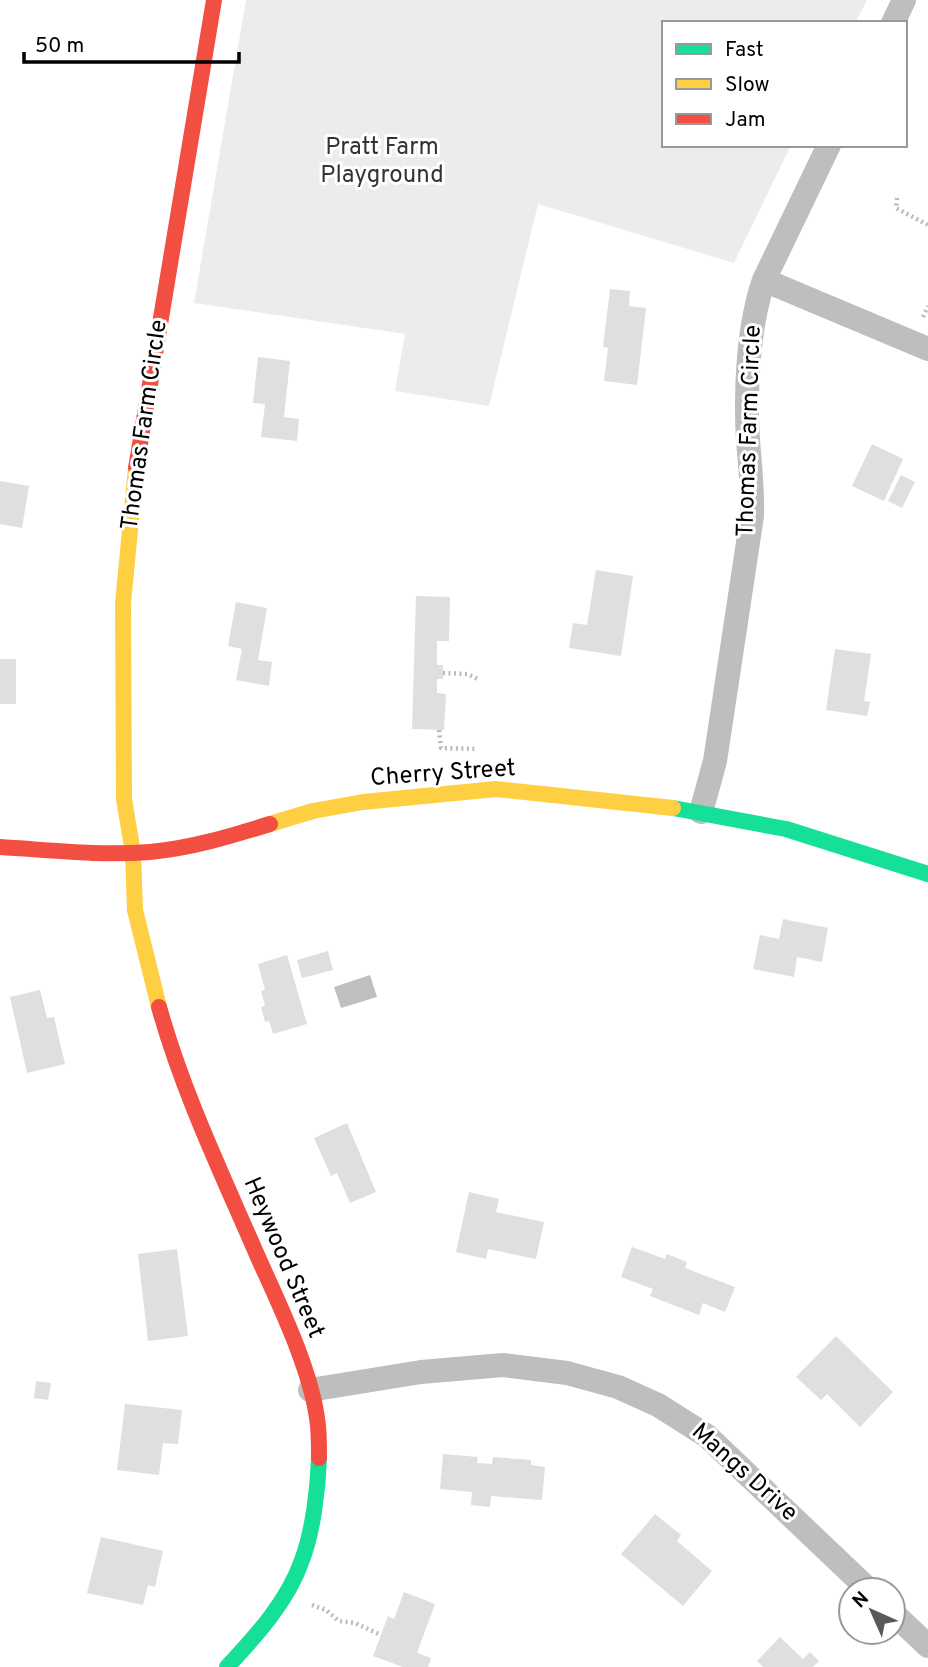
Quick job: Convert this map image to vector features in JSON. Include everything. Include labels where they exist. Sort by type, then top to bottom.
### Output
[{"type":"street","name":"Thomas Farm Circle","points":[[133,853],[124,799],[122,729],[123,603],[129,529],[138,449],[214,0]]},
{"type":"street","points":[[894,21],[904,0]]},
{"type":"street","name":"Thomas Farm Circle","points":[[701,813],[715,761],[752,516],[747,416],[752,323],[764,279],[828,147]]},
{"type":"street","points":[[764,279],[928,349]]},
{"type":"street","name":"Cherry Street","points":[[0,847],[102,854],[133,853],[203,844],[313,811],[363,802],[496,789],[655,805],[786,829],[928,874]]},
{"type":"street","name":"Heywood Street","points":[[133,853],[135,910],[140,937],[167,1036],[203,1131],[287,1321],[310,1390],[318,1424],[319,1461],[302,1562],[293,1581],[258,1634],[227,1667]]},
{"type":"street","name":"Mangs Drive","points":[[310,1390],[421,1372],[503,1365],[567,1373],[618,1387],[658,1405],[707,1436],[854,1576]]},
{"type":"street","points":[[907,1626],[928,1646]]},
{"type":"path","points":[[897,198],[896,208],[928,225]]},
{"type":"path","points":[[923,317],[928,306]]},
{"type":"path","points":[[443,673],[467,674],[480,680]]},
{"type":"path","points":[[439,730],[441,748],[477,750]]},
{"type":"path","points":[[310,1604],[326,1610],[339,1621],[355,1623],[381,1634]]},
{"type":"green space","name":"Pratt Farm Playground","points":[[246,0],[867,0],[856,21],[662,21],[662,147],[790,147],[734,263],[538,204],[489,406],[395,391],[405,334],[194,303]]},
{"type":"shaded area","points":[[370,975],[377,997],[341,1008],[334,987]]},
{"type":"building","points":[[610,289],[630,291],[629,306],[646,308],[637,385],[604,381],[608,348],[603,347]]},
{"type":"building","points":[[258,357],[290,361],[284,417],[299,419],[297,441],[261,437],[265,404],[253,403]]},
{"type":"building","points":[[872,444],[903,459],[884,501],[852,486]]},
{"type":"building","points":[[901,475],[915,482],[902,508],[888,501]]},
{"type":"building","points":[[0,481],[29,486],[22,528],[0,524]]},
{"type":"building","points":[[596,570],[633,576],[621,656],[569,648],[573,623],[587,625]]},
{"type":"building","points":[[416,596],[450,597],[449,641],[437,641],[437,665],[443,665],[443,679],[437,679],[437,693],[446,694],[444,730],[412,729]]},
{"type":"building","points":[[236,602],[267,608],[258,660],[272,662],[269,686],[236,680],[242,649],[228,646]]},
{"type":"building","points":[[835,649],[871,654],[864,701],[870,702],[867,716],[826,710]]},
{"type":"building","points":[[0,659],[16,659],[16,704],[0,704]]},
{"type":"building","points":[[783,919],[828,928],[822,962],[797,957],[794,977],[753,969],[760,935],[779,939]]},
{"type":"building","points":[[328,951],[333,970],[302,978],[297,960]]},
{"type":"building","points":[[287,955],[307,1024],[273,1034],[269,1021],[265,1022],[261,1007],[265,1006],[261,991],[265,990],[258,964]]},
{"type":"building","points":[[40,990],[47,1018],[54,1017],[65,1064],[27,1073],[10,997]]},
{"type":"building","points":[[347,1123],[376,1192],[350,1203],[337,1173],[331,1176],[314,1138]]},
{"type":"building","points":[[469,1192],[499,1199],[496,1212],[544,1222],[536,1259],[488,1249],[486,1259],[456,1252]]},
{"type":"building","points":[[632,1247],[665,1259],[667,1254],[687,1262],[685,1268],[735,1287],[725,1312],[703,1303],[699,1315],[650,1296],[653,1289],[621,1277]]},
{"type":"building","points":[[177,1249],[188,1336],[148,1341],[138,1254]]},
{"type":"building","points":[[836,1336],[893,1392],[860,1427],[827,1394],[821,1400],[796,1377]]},
{"type":"building","points":[[36,1381],[51,1383],[48,1400],[34,1398]]},
{"type":"building","points":[[125,1404],[182,1410],[178,1444],[163,1443],[159,1475],[117,1470]]},
{"type":"building","points":[[443,1454],[478,1457],[477,1463],[492,1464],[493,1457],[531,1460],[531,1465],[545,1467],[542,1500],[491,1496],[490,1507],[471,1505],[472,1492],[440,1489]]},
{"type":"building","points":[[655,1514],[681,1535],[677,1541],[712,1571],[683,1606],[621,1554]]},
{"type":"building","points":[[101,1537],[163,1551],[155,1587],[148,1585],[143,1605],[87,1593]]},
{"type":"building","points":[[404,1592],[435,1604],[417,1653],[431,1658],[428,1667],[403,1667],[373,1656],[388,1616],[394,1619]]},
{"type":"building","points":[[780,1637],[803,1659],[810,1652],[819,1661],[813,1667],[763,1667],[757,1661]]},
{"type":"traffic: fast","points":[[673,808],[786,829],[928,874]]},
{"type":"traffic: fast","points":[[227,1667],[280,1604],[296,1575],[312,1523],[319,1458]]},
{"type":"traffic: slow","points":[[136,468],[123,603],[124,799],[133,853],[135,910],[159,1007]]},
{"type":"traffic: slow","points":[[270,824],[313,811],[363,802],[496,789],[673,808]]},
{"type":"traffic: jam","points":[[136,468],[214,0]]},
{"type":"traffic: jam","points":[[0,847],[94,853],[150,852],[196,845],[270,824]]},
{"type":"traffic: jam","points":[[159,1007],[191,1102],[302,1362],[315,1405],[319,1458]]}]
